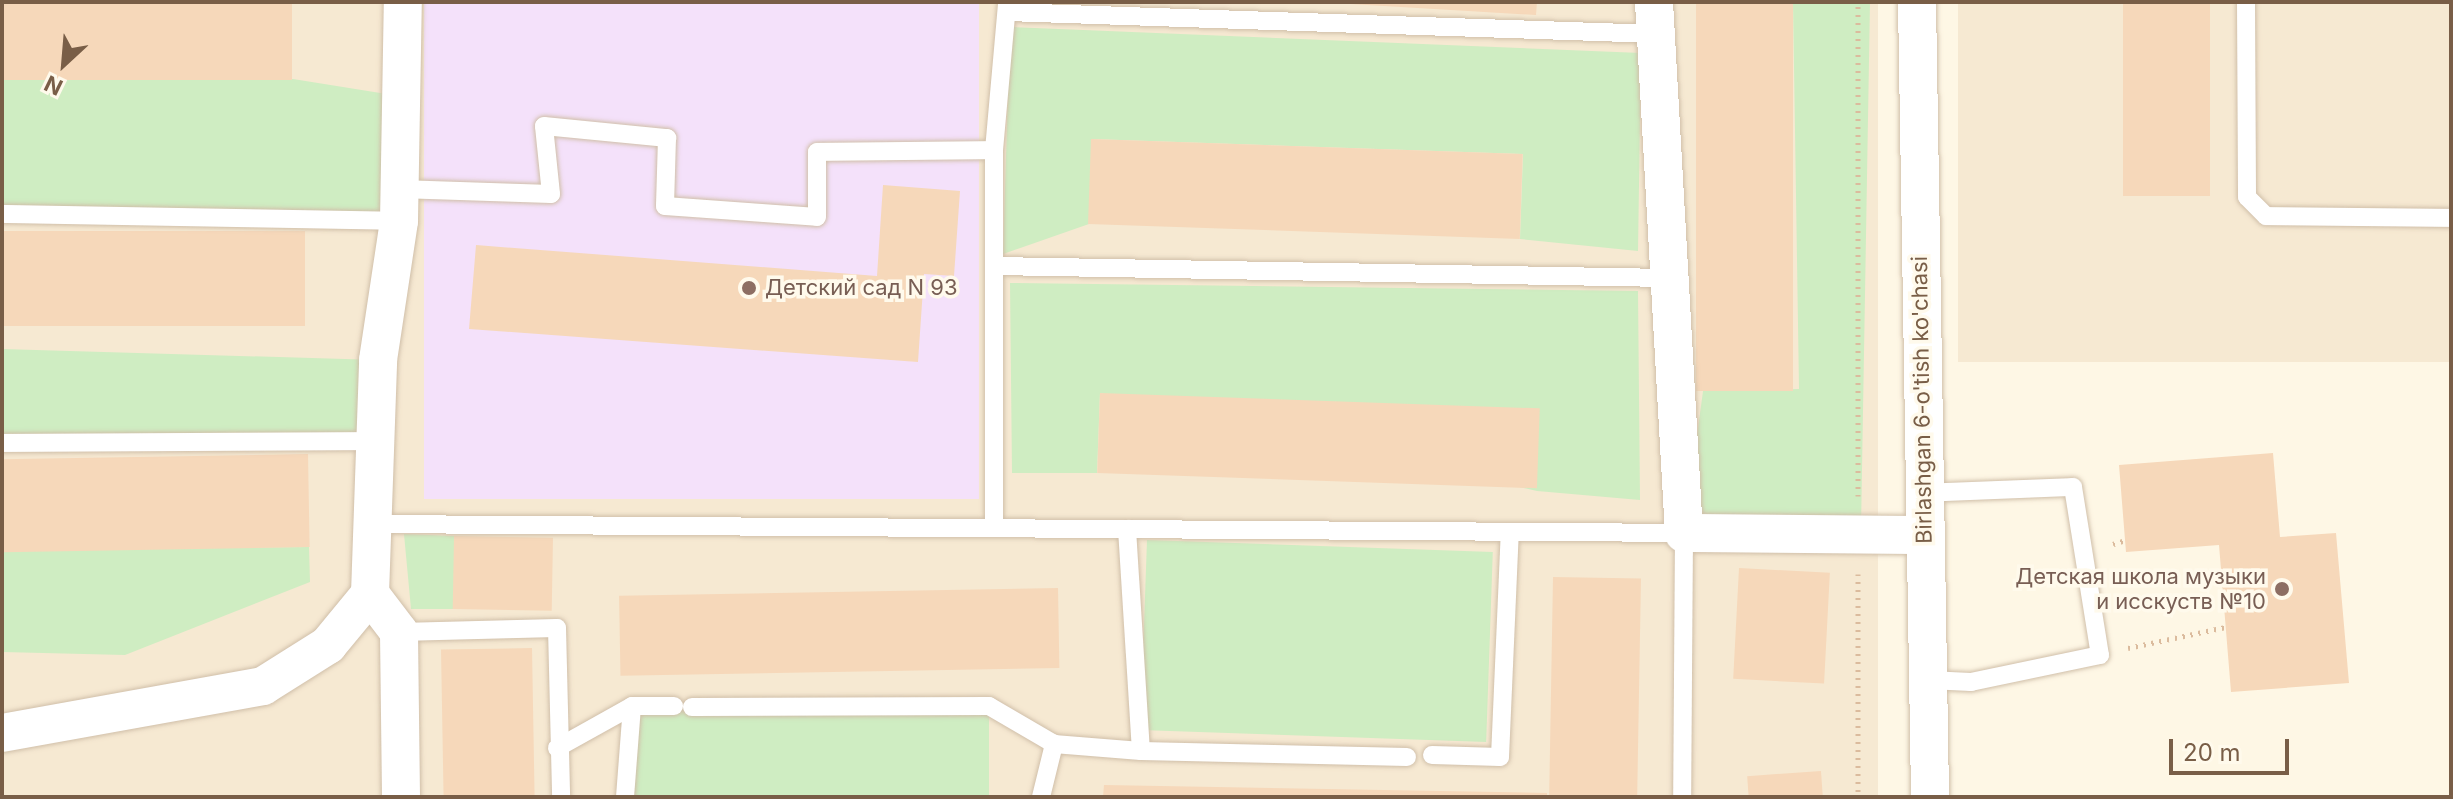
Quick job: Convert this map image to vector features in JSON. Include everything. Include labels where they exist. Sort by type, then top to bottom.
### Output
[{"type":"street","points":[[2,733],[39,730],[263,686],[328,645],[370,594],[378,360],[399,205],[403,2]]},
{"type":"street","name":"Birlashgan 6-o'tish ko'chasi","points":[[1917,2],[1930,797]]},
{"type":"street","points":[[1655,18],[1684,533],[1924,535]]},
{"type":"street","points":[[370,594],[399,632],[401,797]]},
{"type":"lane","points":[[2246,2],[2247,197],[2266,216],[2451,218]]},
{"type":"lane","points":[[994,528],[994,150],[1007,7],[1655,18]]},
{"type":"lane","points":[[2,214],[399,205],[551,194],[544,126],[667,138],[665,206],[817,217],[817,152],[994,150]]},
{"type":"lane","points":[[994,266],[1670,278]]},
{"type":"lane","points":[[2,443],[377,441]]},
{"type":"lane","points":[[1923,493],[2073,487],[2100,655],[1971,682],[1928,680]]},
{"type":"lane","points":[[372,524],[1684,533],[1682,797]]},
{"type":"lane","points":[[1127,529],[1141,751]]},
{"type":"lane","points":[[1432,755],[1500,757],[1510,532]]},
{"type":"lane","points":[[399,632],[557,628],[557,748],[561,797]]},
{"type":"lane","points":[[557,748],[632,706],[989,706],[1054,744],[1141,751],[1407,757]]},
{"type":"lane","points":[[625,797],[632,706]]},
{"type":"lane","points":[[1041,797],[1054,744]]},
{"type":"path","points":[[1858,2],[1858,797]]},
{"type":"path","points":[[2100,655],[2226,627]]},
{"type":"shaded area","points":[[2,2],[1878,2],[1878,797],[2,797]]},
{"type":"shaded area","points":[[424,2],[979,2],[979,499],[424,499]]},
{"type":"shaded area","points":[[1958,2],[2451,2],[2451,362],[1958,362]]},
{"type":"green space","points":[[1793,2],[1870,2],[1861,529],[1684,533],[1703,391],[1799,389]]},
{"type":"green space","points":[[1010,27],[1641,53],[1638,251],[1520,239],[1523,154],[1092,139],[1089,224],[1003,254]]},
{"type":"green space","points":[[293,79],[399,96],[399,221],[2,214],[2,80]]},
{"type":"green space","points":[[1010,283],[1638,291],[1640,500],[1537,491],[1100,393],[1097,473],[1012,473]]},
{"type":"green space","points":[[2,349],[378,360],[377,441],[2,443]]},
{"type":"green space","points":[[404,534],[454,536],[458,609],[411,609]]},
{"type":"green space","points":[[1147,540],[1493,552],[1486,742],[1140,730]]},
{"type":"green space","points":[[309,547],[310,582],[125,655],[2,652],[2,550]]},
{"type":"green space","points":[[632,706],[989,706],[989,797],[632,797]]},
{"type":"building","points":[[2,2],[292,2],[292,80],[2,80]]},
{"type":"building","points":[[1317,2],[1537,2],[1536,15]]},
{"type":"building","points":[[1696,2],[1793,2],[1793,391],[1696,391]]},
{"type":"building","points":[[2123,2],[2210,2],[2210,196],[2123,196]]},
{"type":"building","points":[[1091,139],[1523,154],[1520,239],[1088,224]]},
{"type":"building","points":[[883,185],[960,191],[954,276],[924,274],[918,362],[469,329],[476,245],[877,276]]},
{"type":"building","points":[[2,231],[305,231],[305,326],[2,326]]},
{"type":"building","points":[[1100,393],[1540,408],[1537,488],[1097,473]]},
{"type":"building","name":"Детская школа музыки и исскуств №10","points":[[2273,453],[2280,537],[2336,533],[2349,683],[2231,692],[2219,545],[2126,552],[2119,465]]},
{"type":"building","points":[[308,454],[310,547],[4,552],[2,459]]},
{"type":"building","points":[[454,536],[553,538],[552,611],[453,609]]},
{"type":"building","points":[[1739,568],[1830,573],[1824,684],[1733,679]]},
{"type":"building","points":[[1553,577],[1641,579],[1637,797],[1549,797]]},
{"type":"building","points":[[1058,588],[1059,668],[620,676],[619,596]]},
{"type":"building","points":[[532,648],[535,797],[444,797],[441,650]]},
{"type":"building","points":[[1821,771],[1823,797],[1749,797],[1747,776]]},
{"type":"building","points":[[1104,785],[1547,793],[1547,797],[1103,797]]},
{"type":"place","name":"Детский сад N 93","points":[[749,288]]},
{"type":"place","name":"Детская школа музыки и исскуств №10","points":[[2282,589]]}]
